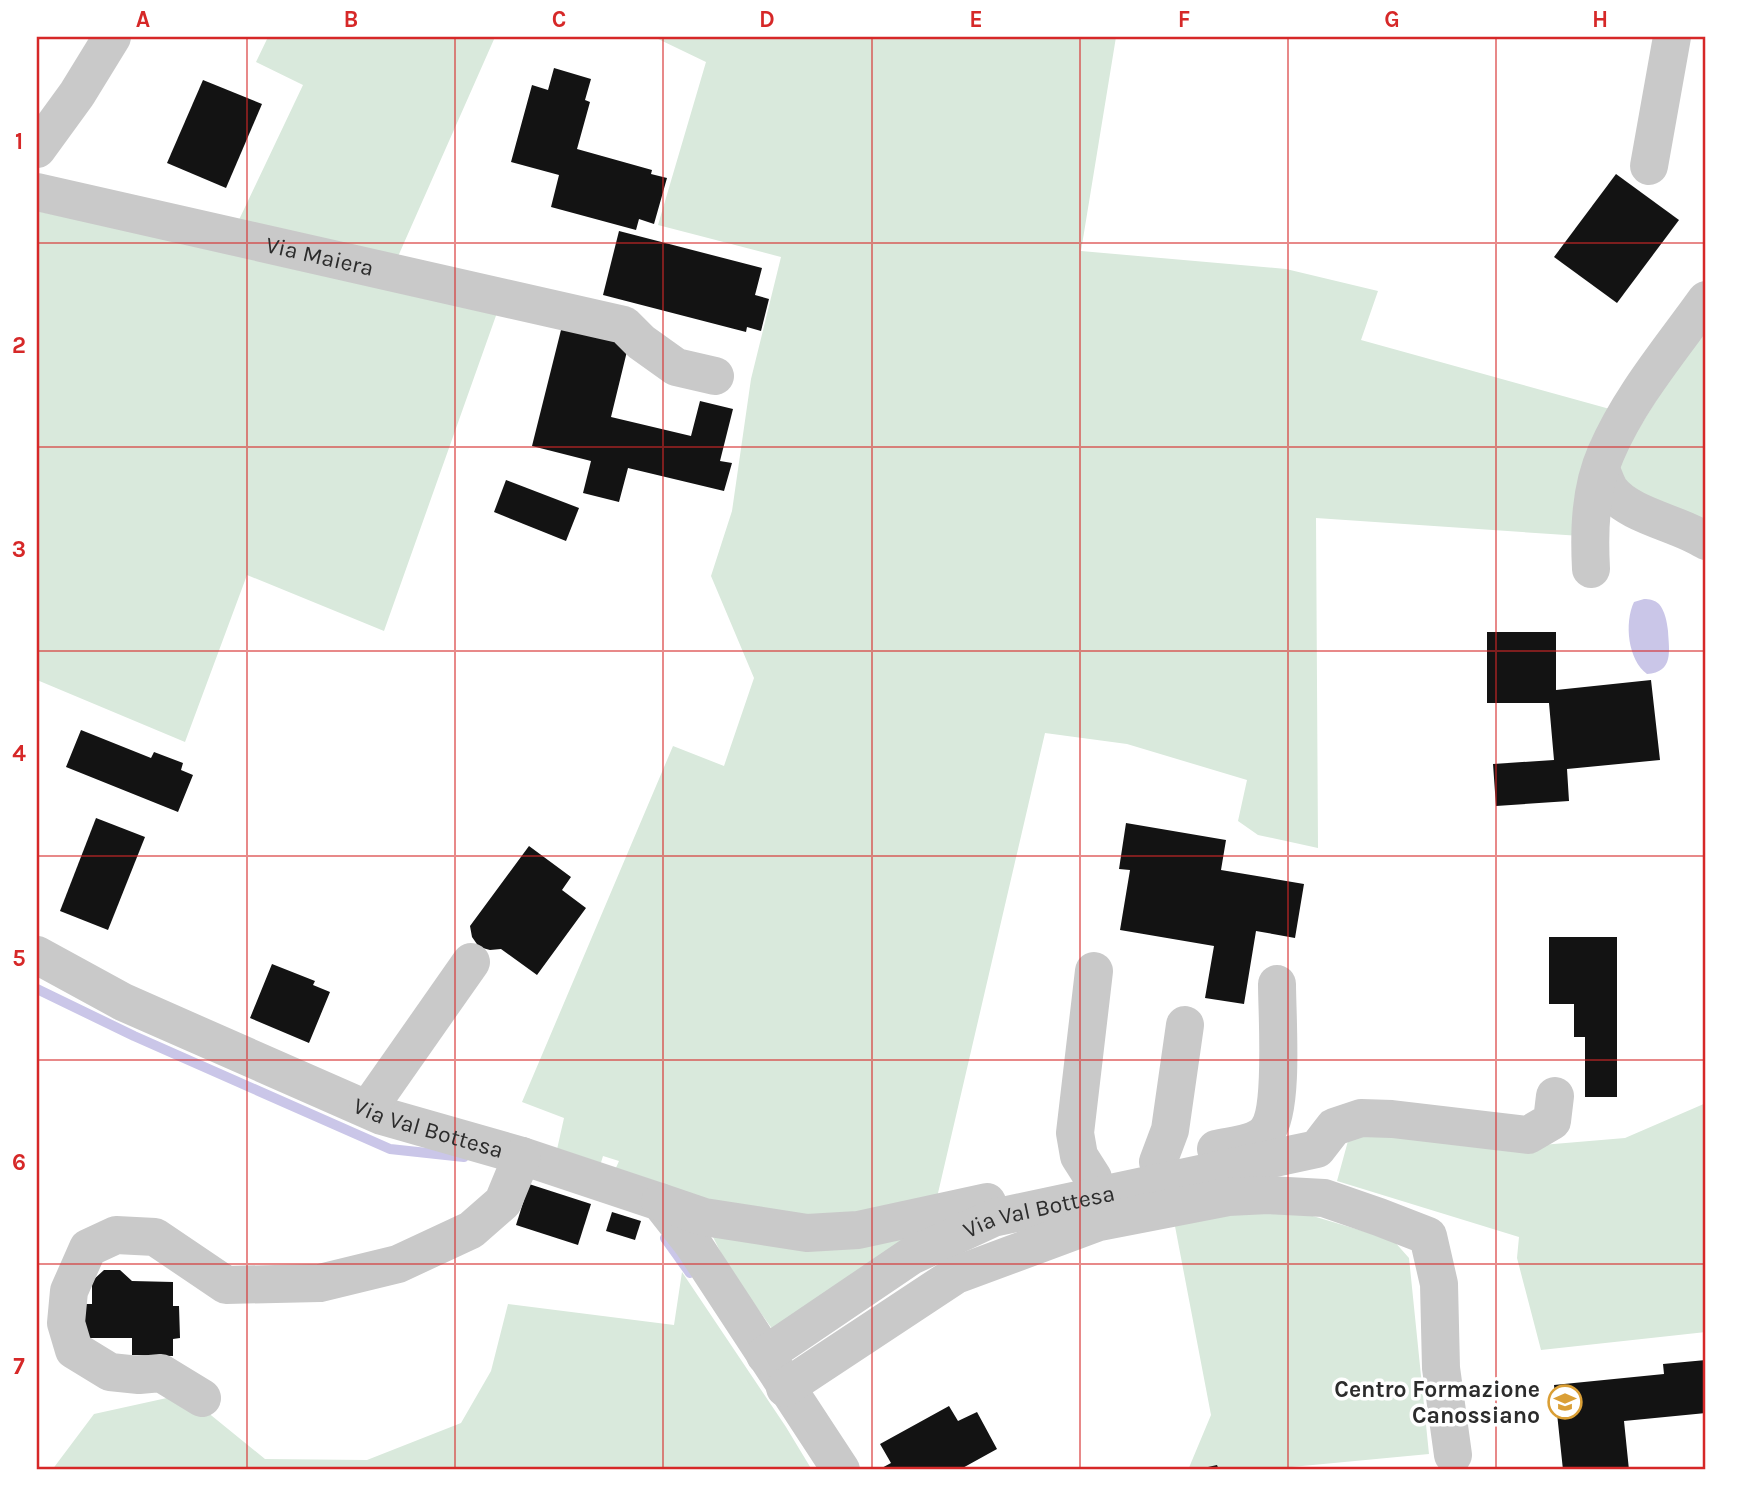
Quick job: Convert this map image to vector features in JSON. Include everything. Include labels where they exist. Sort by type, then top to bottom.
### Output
[{"type":"street","points":[[37,149],[77,94],[112,37]]},
{"type":"street","points":[[1649,166],[1672,37]]},
{"type":"street","name":"Via Maiera","points":[[37,192],[624,325],[641,342],[676,367],[715,376]]},
{"type":"street","points":[[1591,569],[1592,506],[1605,455],[1633,402],[1706,300]]},
{"type":"street","points":[[1601,470],[1611,491],[1640,513],[1690,530],[1706,541]]},
{"type":"street","name":"Via Val Bottesa","points":[[37,955],[123,1002],[382,1116],[522,1156],[704,1217],[807,1233],[858,1230],[1256,1140],[1268,1130],[1277,1101],[1277,984]]},
{"type":"street","points":[[368,1110],[471,962]]},
{"type":"street","points":[[1093,1178],[1079,1156],[1074,1133],[1094,971]]},
{"type":"street","points":[[1158,1162],[1170,1130],[1185,1025]]},
{"type":"street","name":"Via Val Bottesa","points":[[765,1355],[911,1256],[993,1218],[1317,1149],[1334,1127],[1361,1118],[1392,1119],[1528,1135],[1552,1121],[1555,1096]]},
{"type":"street","points":[[202,1398],[161,1373],[139,1375],[110,1372],[74,1350],[66,1323],[69,1291],[88,1248],[116,1235],[155,1237],[226,1285],[320,1283],[398,1264],[471,1230],[503,1202],[522,1156]]},
{"type":"street","points":[[785,1388],[956,1275],[1028,1247],[1099,1222],[1182,1204],[1228,1197],[1268,1195],[1324,1198],[1427,1236],[1439,1284],[1441,1368],[1453,1455]]},
{"type":"street","points":[[660,1202],[693,1244],[841,1470]]},
{"type":"green space","points":[[268,37],[495,37],[396,261],[237,224],[303,85],[256,62]]},
{"type":"green space","points":[[654,37],[1116,37],[1081,251],[1286,269],[1378,291],[1361,340],[1617,411],[1581,536],[1316,518],[1318,848],[1258,835],[1238,821],[1247,780],[1127,744],[1045,733],[935,1206],[847,1221],[720,1205],[615,1170],[619,1161],[603,1156],[599,1169],[556,1154],[564,1118],[522,1102],[673,746],[724,766],[754,678],[711,576],[732,511],[751,379],[781,257],[658,225],[706,62]]},
{"type":"green space","points":[[37,211],[498,310],[384,631],[247,575],[185,742],[37,680]]},
{"type":"green space","points":[[1706,320],[1706,526],[1623,488],[1618,462]]},
{"type":"green space","points":[[1706,1103],[1706,1332],[1541,1350],[1517,1258],[1519,1237],[1337,1181],[1351,1130],[1494,1149],[1625,1138]]},
{"type":"green space","points":[[1243,1211],[1296,1211],[1393,1240],[1409,1258],[1429,1454],[1281,1470],[1188,1470],[1211,1415],[1174,1221]]},
{"type":"green space","points":[[948,1223],[773,1330],[729,1269],[711,1233]]},
{"type":"green space","points":[[682,1272],[812,1470],[52,1470],[94,1414],[185,1394],[265,1459],[367,1460],[461,1423],[491,1371],[508,1304],[674,1325]]},
{"type":"shaded area","points":[[1644,599],[1656,602],[1663,610],[1669,646],[1666,665],[1647,674],[1632,651],[1629,630],[1634,602]]},
{"type":"building","points":[[554,68],[591,79],[585,100],[590,102],[577,149],[652,170],[651,174],[667,178],[654,224],[639,219],[636,230],[551,207],[559,175],[511,162],[532,85],[548,90]]},
{"type":"building","points":[[203,80],[262,104],[226,188],[167,163]]},
{"type":"building","points":[[1616,174],[1679,220],[1617,303],[1554,257]]},
{"type":"building","points":[[619,231],[762,268],[755,295],[769,299],[761,331],[747,327],[746,332],[603,295]]},
{"type":"building","points":[[562,326],[629,343],[611,417],[691,436],[700,401],[733,409],[720,461],[732,463],[724,491],[628,468],[619,502],[583,493],[591,461],[532,446]]},
{"type":"building","points":[[506,480],[579,508],[566,541],[494,512]]},
{"type":"building","points":[[1487,632],[1556,632],[1556,690],[1651,680],[1660,760],[1567,769],[1569,801],[1496,806],[1493,764],[1554,760],[1549,703],[1487,703]]},
{"type":"building","points":[[81,730],[151,758],[154,752],[183,763],[181,770],[193,775],[178,812],[66,767]]},
{"type":"building","points":[[96,818],[145,837],[108,930],[60,911]]},
{"type":"building","points":[[1126,823],[1226,840],[1221,870],[1304,884],[1295,938],[1256,931],[1244,1004],[1205,998],[1214,946],[1120,930],[1130,870],[1119,869]]},
{"type":"building","points":[[529,846],[571,877],[562,890],[586,908],[537,975],[501,949],[479,947],[472,937],[470,926]]},
{"type":"building","points":[[1549,937],[1617,937],[1617,1097],[1585,1097],[1585,1037],[1574,1037],[1574,1004],[1549,1004]]},
{"type":"building","points":[[272,964],[315,981],[313,985],[330,992],[309,1043],[250,1018]]},
{"type":"building","points":[[529,1184],[591,1204],[578,1245],[516,1225]]},
{"type":"building","points":[[612,1212],[641,1221],[635,1240],[606,1231]]},
{"type":"building","points":[[104,1270],[120,1270],[132,1281],[173,1282],[173,1306],[179,1306],[180,1338],[173,1339],[173,1356],[132,1355],[132,1338],[81,1338],[82,1304],[92,1304],[92,1281]]},
{"type":"building","points":[[1706,1360],[1706,1413],[1624,1421],[1629,1470],[1563,1470],[1554,1385],[1664,1374],[1663,1364]]},
{"type":"building","points":[[949,1406],[958,1421],[977,1412],[997,1449],[959,1470],[878,1470],[891,1463],[880,1444]]},
{"type":"building","points":[[1217,1465],[1219,1470],[1199,1470],[1199,1469]]},
{"type":"waterway","points":[[37,989],[134,1036],[390,1149],[464,1157]]},
{"type":"waterway","points":[[665,1238],[690,1273]]},
{"type":"place","name":"Centro Formazione Canossiano","points":[[1565,1402]]}]
